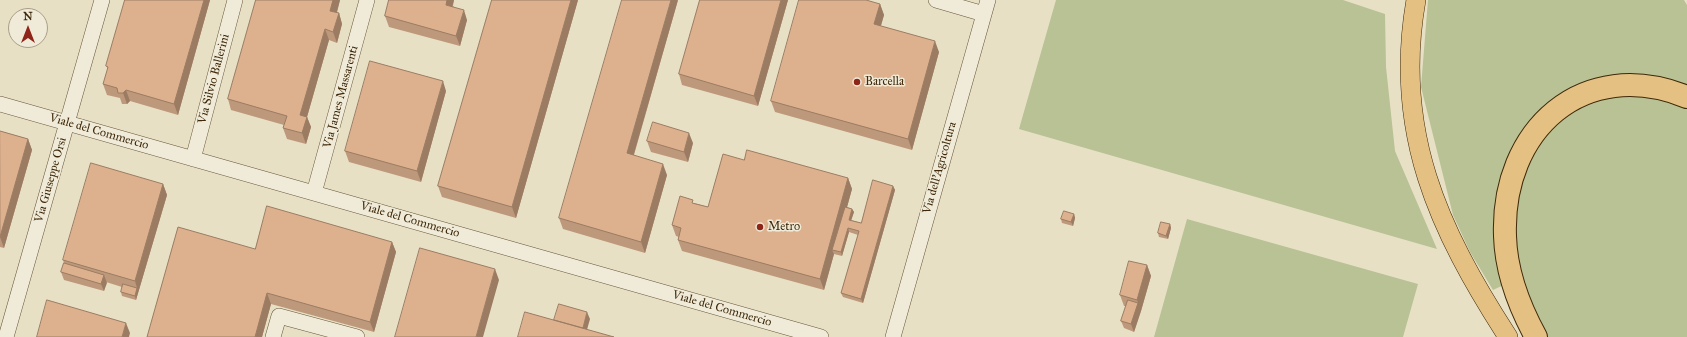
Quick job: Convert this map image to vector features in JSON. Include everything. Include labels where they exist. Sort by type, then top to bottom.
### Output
[{"type":"highway","points":[[1536,337],[1514,288],[1509,269],[1505,236],[1507,196],[1513,174],[1529,140],[1541,124],[1564,103],[1606,87],[1639,86],[1668,90],[1687,97]]},
{"type":"main road","points":[[1416,0],[1411,38],[1410,84],[1413,114],[1422,162],[1444,225],[1507,337]]},
{"type":"main road","points":[[1493,314],[1502,337]]},
{"type":"street","name":"Via Giuseppe Orsi","points":[[6,337],[102,0]]},
{"type":"street","name":"Via Silvio Ballerini","points":[[193,158],[235,0]]},
{"type":"street","name":"Via James Massarenti","points":[[314,193],[367,0]]},
{"type":"street","points":[[936,0],[986,7]]},
{"type":"street","name":"Via dell'Agricoltura","points":[[893,337],[986,7]]},
{"type":"street","name":"Viale del Commercio","points":[[0,104],[820,337]]},
{"type":"street","points":[[273,337],[279,316],[321,332],[350,336]]},
{"type":"green space","points":[[1056,0],[1343,0],[1385,14],[1386,67],[1395,151],[1437,249],[1019,129]]},
{"type":"green space","points":[[1428,0],[1684,0],[1687,5],[1687,88],[1624,78],[1522,137],[1508,283],[1493,290],[1470,252],[1453,215],[1421,87]]},
{"type":"green space","points":[[1606,91],[1687,101],[1687,337],[1543,337],[1518,283],[1513,188],[1542,131]]},
{"type":"green space","points":[[1187,219],[1418,284],[1403,337],[1154,337]]},
{"type":"building","points":[[125,0],[204,0],[174,104],[126,90],[123,93],[118,93],[117,88],[103,84],[108,67],[106,66]]},
{"type":"building","points":[[256,0],[333,0],[330,11],[339,13],[333,32],[325,29],[300,115],[307,117],[302,133],[283,128],[287,116],[228,99]]},
{"type":"building","points":[[389,0],[447,0],[446,5],[464,10],[456,36],[385,16]]},
{"type":"building","points":[[492,0],[571,0],[512,207],[438,186]]},
{"type":"building","points":[[622,0],[671,0],[627,153],[663,164],[641,242],[559,218]]},
{"type":"building","points":[[700,0],[781,0],[754,96],[679,74]]},
{"type":"building","name":"Barcella","points":[[799,0],[866,0],[880,4],[874,24],[935,41],[908,139],[771,101]]},
{"type":"building","points":[[370,61],[443,81],[417,171],[345,151]]},
{"type":"building","points":[[653,122],[689,133],[684,152],[647,141]]},
{"type":"building","points":[[0,131],[28,139],[0,237]]},
{"type":"building","name":"Metro","points":[[747,150],[848,178],[820,279],[678,240],[681,228],[672,225],[680,196],[693,200],[692,203],[708,207],[723,154],[744,160]]},
{"type":"building","points":[[91,163],[163,184],[135,281],[63,260]]},
{"type":"building","points":[[873,180],[893,186],[861,299],[841,293],[859,231],[848,228],[841,252],[832,250],[845,207],[852,209],[849,220],[861,223]]},
{"type":"building","points":[[267,206],[392,242],[370,322],[267,293],[255,337],[147,337],[178,227],[255,249]]},
{"type":"building","points":[[1064,211],[1074,214],[1071,222],[1061,219]]},
{"type":"building","points":[[1161,222],[1170,224],[1166,236],[1158,233]]},
{"type":"building","points":[[420,248],[495,269],[476,337],[395,337]]},
{"type":"building","points":[[1129,261],[1147,265],[1137,300],[1120,295]]},
{"type":"building","points":[[64,263],[104,275],[101,284],[61,272]]},
{"type":"building","points":[[123,284],[137,288],[135,296],[121,292]]},
{"type":"building","points":[[47,300],[126,323],[122,337],[37,337]]},
{"type":"building","points":[[1128,300],[1138,303],[1131,324],[1121,321]]},
{"type":"building","points":[[559,304],[587,312],[583,328],[554,320]]},
{"type":"building","points":[[525,312],[614,337],[518,337]]},
{"type":"place","name":"Barcella","points":[[857,82]]},
{"type":"place","name":"Metro","points":[[760,227]]}]
